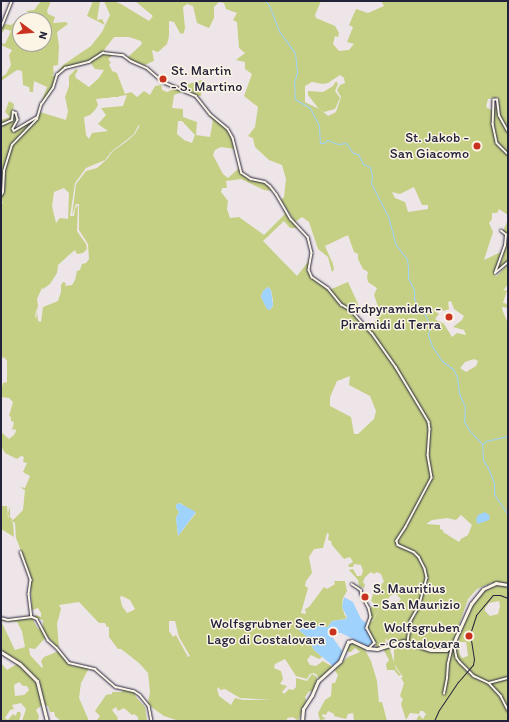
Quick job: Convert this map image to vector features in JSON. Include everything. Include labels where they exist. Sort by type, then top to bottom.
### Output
[{"type":"main road","points":[[302,721],[303,709],[312,695],[318,681],[340,661],[346,645],[349,642],[354,642],[370,648],[379,648],[399,641],[408,642],[431,650],[446,650],[452,646],[471,604],[483,588],[496,583],[508,585]]},
{"type":"main road","points":[[1,652],[20,664],[37,681],[47,721]]},
{"type":"street","points":[[1,28],[12,1]]},
{"type":"street","points":[[2,195],[4,171],[12,145],[36,121],[42,103],[54,86],[57,75],[65,68],[92,61],[104,53],[123,55],[131,61],[147,68],[163,82],[198,98],[210,114],[228,129],[233,138],[242,173],[251,179],[265,182],[270,186],[278,195],[291,219],[308,236],[312,253],[309,270],[312,277],[328,288],[342,306],[351,310],[372,333],[396,367],[429,422],[430,429],[428,455],[432,470],[432,478],[406,527],[396,541],[398,545],[414,552],[419,557],[425,569],[427,578],[420,607],[412,621],[408,642]]},
{"type":"street","points":[[508,132],[499,116],[497,100],[494,100],[493,124],[496,143],[508,154]]},
{"type":"street","points":[[1,126],[12,120],[13,112],[16,113],[18,120],[13,129],[14,131],[36,118]]},
{"type":"street","points":[[501,231],[506,235],[506,246],[495,273],[508,262]]},
{"type":"street","points":[[21,552],[31,580],[29,594],[32,617]]},
{"type":"street","points":[[352,584],[361,590],[369,608],[371,617],[366,628],[375,644],[370,648]]},
{"type":"street","points":[[1,618],[13,620],[32,617],[39,622],[48,640],[58,648],[69,663],[95,670],[116,687],[134,691],[140,696],[149,706],[152,721]]},
{"type":"street","points":[[452,646],[455,648],[457,658],[467,670],[474,676],[487,682],[501,696],[508,710]]},
{"type":"street","points":[[444,694],[452,646]]},
{"type":"street","points":[[487,682],[508,678]]},
{"type":"green space","points":[[41,1],[51,1],[47,12],[26,11],[34,10]]},
{"type":"green space","points":[[93,1],[100,1],[97,20],[102,19],[105,25],[87,16]]},
{"type":"green space","points":[[104,1],[114,1],[121,4],[149,21],[153,16],[135,1],[321,1],[315,15],[316,18],[335,26],[339,33],[338,37],[335,36],[333,44],[339,51],[349,50],[354,44],[347,42],[353,27],[349,25],[356,9],[368,13],[384,6],[381,1],[508,1],[508,154],[496,143],[508,155],[508,215],[499,209],[497,213],[492,213],[492,219],[489,223],[493,232],[484,260],[503,251],[500,261],[494,271],[494,275],[497,276],[508,264],[508,284],[503,291],[507,290],[503,303],[508,304],[508,308],[502,307],[502,309],[508,324],[508,584],[491,583],[477,589],[468,599],[452,645],[460,648],[459,652],[462,658],[468,656],[466,642],[460,642],[456,636],[471,604],[479,593],[487,586],[508,586],[508,598],[501,595],[508,599],[508,721],[416,721],[419,715],[423,719],[426,714],[423,711],[420,711],[419,714],[410,713],[406,720],[401,704],[403,699],[400,696],[404,683],[401,678],[403,677],[394,664],[394,650],[386,638],[385,645],[376,648],[375,642],[367,627],[368,623],[373,621],[381,605],[387,607],[386,601],[382,603],[373,620],[369,622],[371,615],[370,608],[374,603],[371,601],[373,594],[379,595],[380,585],[384,582],[381,574],[377,572],[374,574],[371,572],[365,577],[363,582],[365,585],[364,588],[359,586],[358,580],[349,570],[353,569],[357,576],[361,576],[363,571],[361,565],[354,564],[353,567],[349,567],[348,565],[353,562],[350,557],[344,559],[332,545],[331,541],[328,540],[329,534],[327,533],[323,548],[314,549],[309,557],[312,573],[306,581],[305,586],[308,588],[301,613],[306,614],[305,609],[309,607],[324,587],[327,589],[335,584],[334,581],[345,581],[347,591],[343,598],[342,607],[345,616],[347,617],[345,619],[332,621],[328,627],[304,622],[298,629],[308,638],[314,650],[322,657],[319,659],[311,655],[307,660],[310,665],[316,666],[323,661],[333,667],[319,679],[314,673],[310,674],[307,679],[296,676],[285,659],[275,664],[274,668],[281,671],[283,679],[280,684],[287,686],[282,692],[284,694],[289,689],[293,690],[296,687],[296,678],[307,681],[312,674],[317,677],[313,692],[309,691],[305,697],[306,700],[298,721],[293,717],[287,718],[287,721],[179,721],[164,716],[150,706],[148,702],[150,692],[148,673],[139,663],[121,649],[118,649],[109,637],[109,627],[107,627],[105,623],[99,623],[79,602],[59,605],[61,609],[57,624],[59,649],[47,636],[35,649],[29,648],[30,655],[42,668],[41,661],[44,657],[59,651],[72,666],[89,668],[81,683],[79,698],[89,721],[61,721],[55,716],[54,712],[50,712],[48,706],[44,705],[39,680],[20,663],[1,650],[1,621],[1,619],[10,621],[34,618],[36,619],[33,620],[38,629],[43,627],[43,620],[33,617],[36,615],[41,617],[41,613],[38,608],[32,610],[30,574],[16,538],[15,523],[9,519],[8,513],[10,506],[10,517],[13,520],[23,510],[25,490],[20,487],[25,488],[30,476],[23,472],[27,463],[23,462],[24,457],[21,456],[17,459],[5,453],[1,446],[1,432],[9,439],[16,431],[15,429],[12,430],[14,422],[11,421],[11,417],[9,416],[13,402],[9,398],[1,397],[3,383],[7,382],[7,361],[5,358],[1,357],[1,207],[3,202],[1,201],[1,126],[12,119],[13,113],[17,119],[12,130],[14,132],[36,119],[40,112],[66,120],[68,111],[65,97],[69,86],[69,76],[76,69],[78,70],[75,75],[76,78],[89,87],[99,78],[104,70],[95,69],[91,63],[78,65],[93,61],[101,54],[94,59],[66,67],[57,73],[63,65],[91,46],[102,32],[110,15]],"holes":[[[219,2],[224,3],[226,9],[237,13],[233,20],[237,22],[239,48],[245,53],[236,60],[245,62],[245,69],[252,74],[244,96],[258,107],[255,127],[248,136],[253,138],[255,147],[269,160],[282,165],[286,179],[284,197],[281,200],[295,222],[302,217],[309,222],[318,249],[328,257],[332,272],[334,270],[333,264],[325,246],[348,235],[354,252],[358,254],[358,259],[363,269],[368,272],[368,282],[377,288],[374,295],[380,312],[373,325],[365,324],[371,332],[351,310],[341,306],[327,289],[313,279],[309,269],[311,258],[297,276],[263,241],[284,221],[290,228],[300,228],[290,220],[281,203],[285,214],[264,235],[239,217],[230,218],[227,209],[228,201],[221,192],[222,188],[227,188],[226,181],[241,179],[264,190],[272,191],[265,183],[253,180],[243,175],[239,168],[228,178],[223,174],[213,155],[215,150],[221,147],[235,149],[233,138],[228,129],[209,113],[208,115],[213,120],[210,137],[196,135],[197,122],[183,117],[183,109],[172,108],[174,95],[185,91],[177,88],[167,92],[162,90],[161,85],[155,86],[150,95],[144,91],[137,97],[131,92],[125,94],[117,73],[112,71],[109,64],[111,63],[108,59],[113,55],[103,53],[105,52],[104,50],[114,37],[129,37],[141,41],[142,44],[127,58],[144,65],[154,61],[152,50],[158,52],[167,44],[169,36],[169,21],[174,22],[180,33],[183,34],[185,29],[183,7],[187,4],[193,6],[197,23],[209,28],[214,18],[214,7]],[[340,75],[344,78],[345,83],[340,85],[337,90],[341,97],[336,112],[328,116],[320,109],[324,112],[335,109],[340,98],[335,91],[338,84],[336,81],[333,86],[323,92],[308,91],[308,95],[319,109],[305,102],[305,86],[312,82],[323,84],[328,83]],[[127,95],[123,106],[101,108],[106,115],[98,124],[108,131],[92,133],[89,139],[86,135],[84,117],[90,115],[98,105],[96,99]],[[498,97],[500,116],[506,129],[499,116],[497,106],[491,110],[486,107],[488,99]],[[178,121],[182,121],[195,135],[192,143],[184,140],[177,134]],[[140,125],[135,134],[112,152],[108,158],[97,168],[86,171],[76,184],[72,216],[70,216],[75,183],[86,168],[105,160],[111,152],[134,134]],[[414,187],[422,205],[428,205],[428,209],[408,212],[405,202],[395,198],[392,192],[400,194]],[[64,188],[69,193],[68,219],[60,218],[56,223],[52,206],[54,192]],[[76,204],[79,204],[79,230],[88,244],[89,259],[86,263],[82,264],[80,270],[77,271],[72,285],[65,286],[66,283],[63,282],[58,301],[43,307],[41,322],[38,321],[37,311],[36,319],[35,315],[38,306],[37,299],[42,288],[43,289],[50,284],[57,273],[58,265],[69,255],[75,250],[77,254],[83,253],[87,249],[86,244],[77,231],[78,205],[75,209],[74,216],[72,216]],[[268,287],[271,290],[273,301],[273,306],[270,310],[267,309],[261,297],[263,291]],[[451,301],[454,309],[464,316],[462,320],[453,327],[464,330],[466,335],[457,333],[452,337],[444,324],[435,319],[439,314],[433,310],[437,307],[444,311],[449,309],[448,302]],[[474,359],[478,361],[476,366],[466,372],[460,368],[465,362]],[[350,376],[349,385],[370,396],[376,411],[374,419],[358,434],[354,434],[351,417],[330,406],[330,397],[337,381]],[[180,503],[196,513],[178,536],[176,518],[179,512],[176,505]],[[418,504],[407,527],[397,542],[398,545],[418,556],[398,546],[396,541]],[[461,515],[472,525],[468,535],[459,542],[443,532],[443,530],[440,529],[440,525],[426,524],[432,520],[447,518],[456,520]],[[418,557],[422,561],[427,572],[427,584],[421,601],[426,584],[425,569]],[[396,594],[401,599],[394,608],[390,609],[388,607],[388,599],[391,595]],[[122,596],[130,600],[135,609],[127,613],[122,606],[120,597]],[[499,601],[500,606],[498,614],[490,616],[485,611],[485,608],[489,603]],[[418,608],[415,617],[413,616]],[[1,621],[17,622],[22,631],[25,647],[15,650]],[[169,621],[175,621],[179,637],[190,656],[188,657],[176,635],[173,637],[169,631]],[[219,687],[220,690],[225,689],[240,698],[271,700],[243,700],[235,698],[231,705],[219,696],[217,689]]]},
{"type":"green space","points":[[52,16],[55,17],[53,23],[66,22],[68,24],[57,32],[59,46],[58,65],[53,66],[54,74],[52,75],[56,77],[52,89],[41,103],[47,87],[34,81],[33,92],[30,92],[29,87],[23,85],[22,71],[17,70],[1,81],[1,77],[6,74],[11,65],[9,55],[12,50],[12,52],[52,52]]},
{"type":"green space","points":[[5,24],[12,24],[12,50],[1,45],[1,43],[5,44],[11,31],[5,29],[1,34],[1,29]]},
{"type":"green space","points":[[202,80],[201,96],[196,96],[179,87]]},
{"type":"green space","points":[[9,101],[14,104],[12,118],[1,125],[1,120],[10,117],[5,112]]},
{"type":"green space","points":[[508,215],[508,261],[496,272],[502,260],[507,238],[503,231]]},
{"type":"green space","points":[[348,282],[358,304],[355,313],[342,305],[329,290]]},
{"type":"green space","points":[[1,506],[7,506],[8,517],[13,523],[14,537],[1,529]]},
{"type":"green space","points":[[352,643],[360,645],[365,650],[371,661],[377,681],[379,702],[382,702],[387,721],[354,721],[353,713],[348,714],[346,719],[334,716],[334,714],[328,711],[326,715],[323,714],[322,716],[326,719],[320,720],[318,713],[325,700],[331,696],[332,683],[335,683],[338,675],[334,669],[348,657],[360,652],[355,648],[351,652],[345,651],[347,646]]},
{"type":"green space","points":[[389,646],[396,669],[401,675],[399,676],[394,670],[387,670],[386,664],[389,660],[383,649]]},
{"type":"green space","points":[[1,663],[7,670],[17,664],[36,681],[42,705],[36,710],[39,716],[38,721],[22,721],[26,709],[21,703],[12,705],[14,709],[10,710],[5,718],[8,720],[13,714],[16,716],[17,712],[20,712],[21,714],[19,721],[1,721]],"holes":[[[19,682],[23,686],[27,686],[29,690],[24,695],[15,696],[14,685]]]},
{"type":"green space","points":[[123,689],[135,693],[135,696],[145,707],[147,721],[138,721],[138,717],[134,714],[132,715],[124,708],[118,711],[116,707],[112,710],[118,718],[117,721],[96,721],[100,716],[95,711],[106,695],[112,694],[112,692],[122,692]]},
{"type":"water","points":[[268,287],[271,290],[273,305],[270,310],[267,309],[261,297],[263,291]]},
{"type":"water","points":[[179,503],[196,512],[178,536],[176,518],[179,512],[176,505]]},
{"type":"water","points":[[485,512],[490,516],[489,520],[478,524],[476,520],[478,515]]},
{"type":"water","name":"Wolfsgrubner See - Lago di Costalovara","points":[[344,597],[353,602],[361,619],[366,623],[366,631],[374,642],[367,646],[341,633],[336,633],[333,638],[343,652],[339,660],[333,666],[314,650],[308,638],[298,629],[304,622],[328,627],[332,621],[346,619],[347,617],[342,607]]},
{"type":"waterway","points":[[265,1],[269,5],[279,31],[295,53],[297,73],[294,82],[295,99],[310,108],[319,126],[320,143],[324,143],[327,140],[338,144],[346,143],[353,153],[358,154],[363,164],[370,167],[372,176],[371,183],[388,216],[396,245],[407,259],[408,278],[414,290],[414,298],[417,305],[426,316],[430,327],[428,335],[432,346],[442,361],[453,369],[457,377],[459,393],[465,407],[464,421],[469,430],[482,444],[483,460],[494,483],[494,494],[508,515]]},
{"type":"waterway","points":[[483,444],[486,441],[508,436]]},
{"type":"railway","points":[[434,721],[439,710],[458,682],[473,665],[474,659],[470,634],[476,615],[493,595],[500,595],[508,598]]},
{"type":"place","name":"St. Martin - S. Martino","points":[[163,79]]},
{"type":"place","name":"St. Jakob - San Giacomo","points":[[477,146]]},
{"type":"place","name":"Erdpyramiden - Piramidi di Terra","points":[[449,317]]},
{"type":"place","name":"S. Mauritius - San Maurizio","points":[[365,597]]},
{"type":"place","name":"Wolfsgrubner See - Lago di Costalovara","points":[[333,632]]},
{"type":"place","name":"Wolfsgruben - Costalovara","points":[[469,636]]}]
